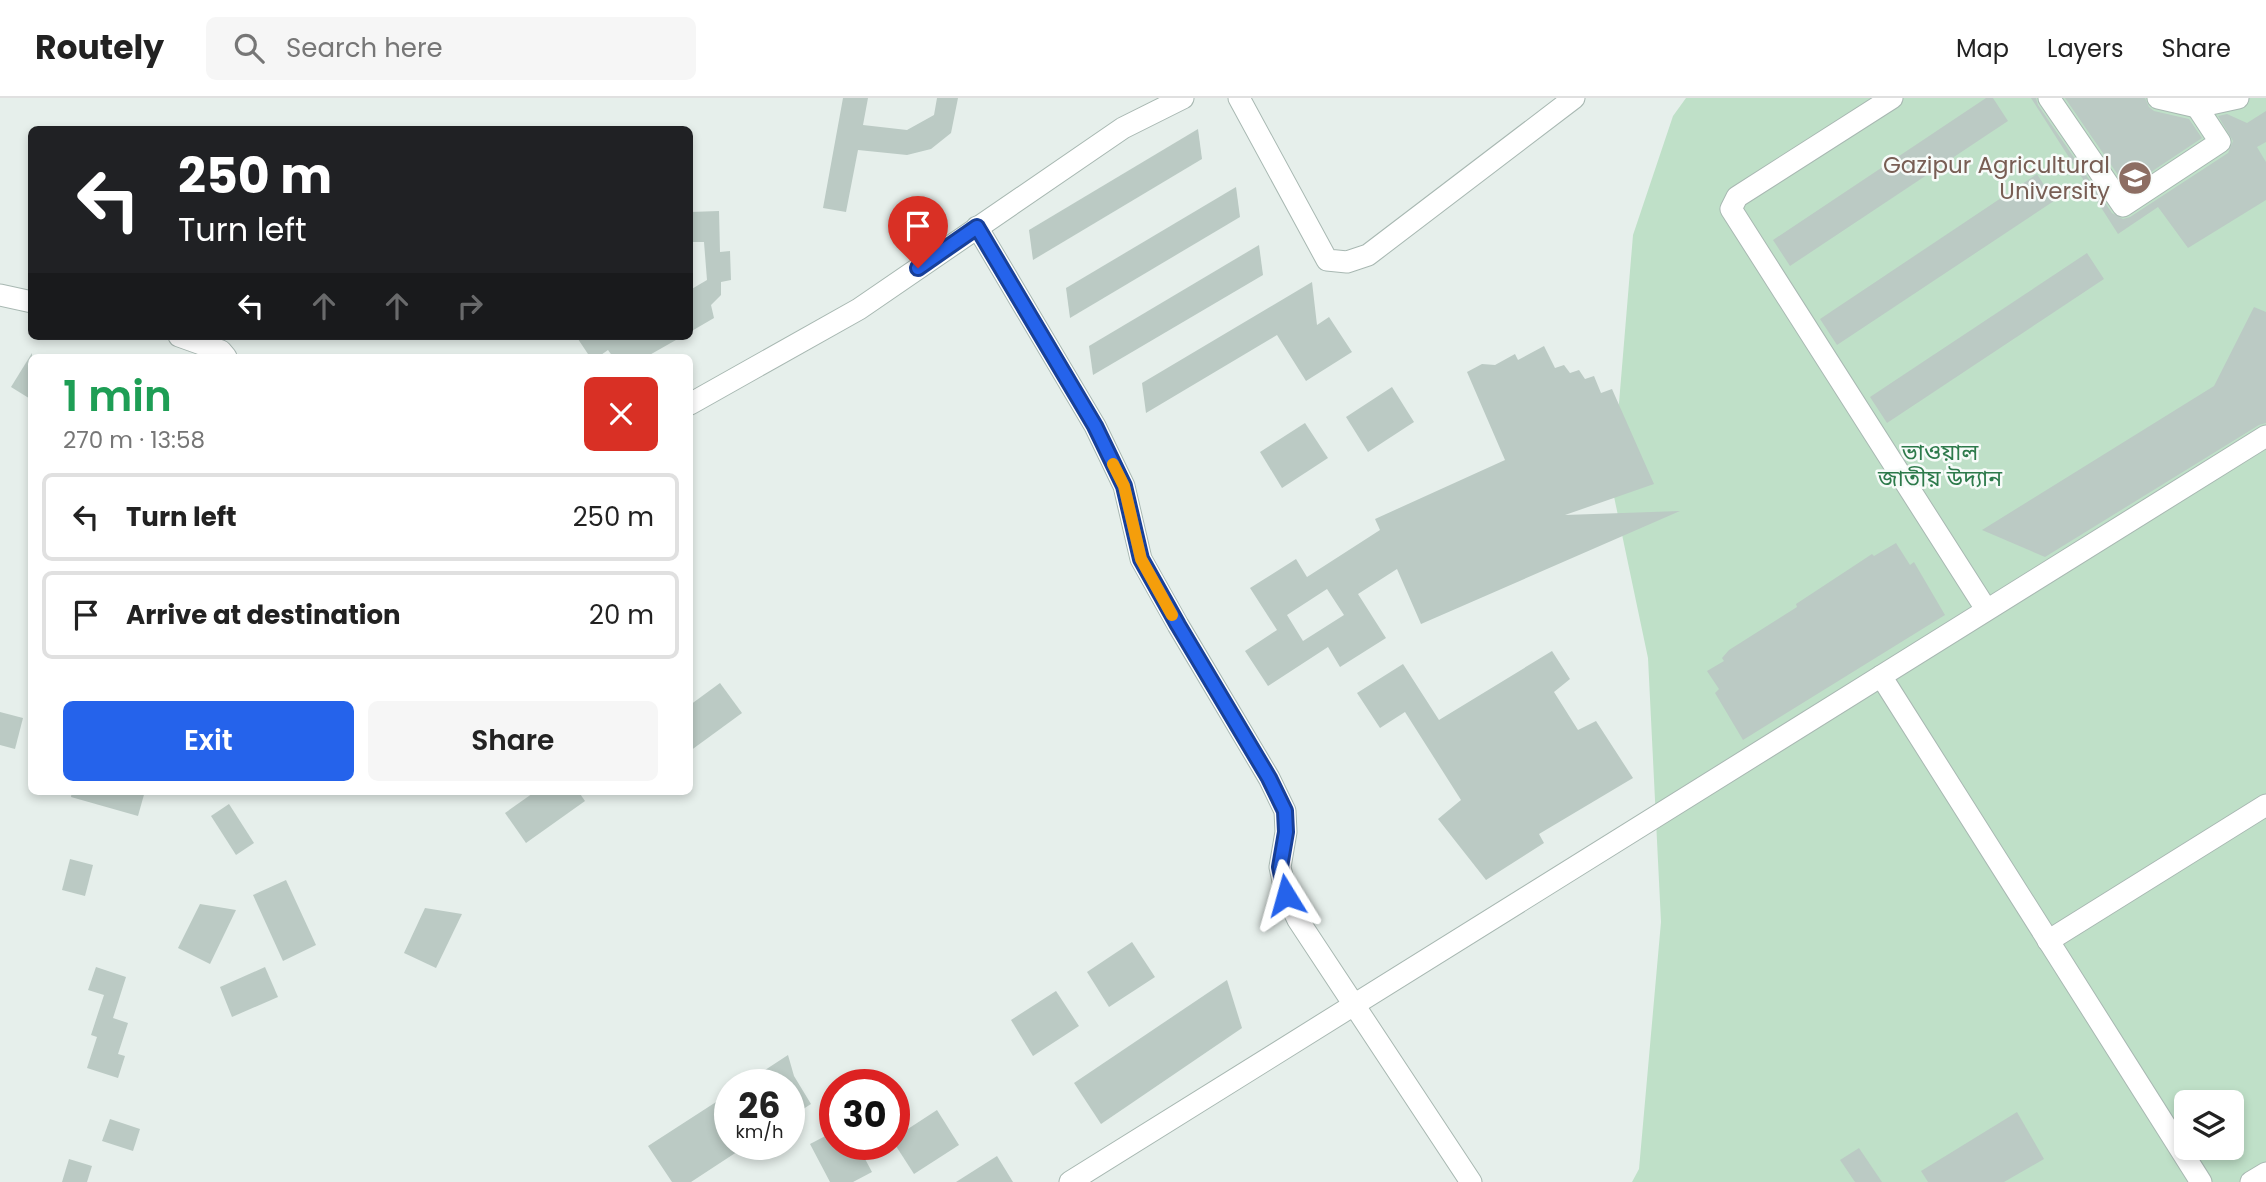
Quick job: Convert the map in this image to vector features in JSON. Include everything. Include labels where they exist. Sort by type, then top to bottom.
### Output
[{"type":"street","points":[[693,402],[859,309],[1123,128],[1183,98]]},
{"type":"street","points":[[1239,98],[1328,260],[1347,262],[1368,255],[1574,98]]},
{"type":"street","points":[[1892,98],[1737,197],[1731,209],[1986,610]]},
{"type":"street","points":[[2049,98],[2123,206],[2220,142],[2197,107]]},
{"type":"street","points":[[2158,98],[2197,107],[2238,98]]},
{"type":"street","points":[[977,227],[1095,426],[1124,486],[1141,559],[1269,778],[1285,811],[1286,832],[1280,867],[1286,895],[1298,920],[1471,1182]]},
{"type":"street","points":[[0,295],[28,301]]},
{"type":"street","points":[[190,340],[224,354]]},
{"type":"street","points":[[1070,1182],[2266,436]]},
{"type":"street","points":[[1881,676],[2201,1182]]},
{"type":"street","points":[[2048,941],[2266,805]]},
{"type":"street","points":[[2251,1182],[2266,1173]]},
{"type":"green space","name":"ভাওয়াল জাতীয় উদ্যান","points":[[1686,98],[2266,98],[2266,1182],[1632,1182],[1639,1169],[1661,922],[1648,658],[1612,487],[1633,235],[1673,116]]},
{"type":"building","points":[[843,98],[868,98],[863,125],[907,130],[934,115],[937,98],[958,98],[951,133],[931,149],[907,155],[858,150],[846,212],[823,208]]},
{"type":"building","points":[[1986,98],[1993,98],[2008,121],[1790,266],[1773,240]]},
{"type":"building","points":[[2031,98],[2036,98],[2038,105],[2112,213],[2123,219],[2228,153],[2233,141],[2218,116],[2227,114],[2247,123],[2266,111],[2266,142],[2257,147],[2266,162],[2266,200],[2188,248],[2158,207],[2118,234]]},
{"type":"building","points":[[2065,98],[2145,98],[2154,111],[2189,119],[2202,138],[2127,188]]},
{"type":"building","points":[[1198,129],[1202,159],[1033,260],[1029,230]]},
{"type":"building","points":[[2037,174],[2054,201],[1837,345],[1820,319]]},
{"type":"building","points":[[1236,187],[1240,217],[1070,318],[1066,288]]},
{"type":"building","points":[[719,211],[720,252],[730,251],[731,280],[721,282],[721,295],[711,305],[714,318],[693,330],[693,288],[707,280],[704,242],[693,242],[693,212]]},
{"type":"building","points":[[1259,245],[1263,275],[1093,375],[1089,346]]},
{"type":"building","points":[[2087,253],[2104,279],[1887,423],[1870,397]]},
{"type":"building","points":[[1312,282],[1317,325],[1329,317],[1352,352],[1306,381],[1277,335],[1146,413],[1142,383]]},
{"type":"building","points":[[2254,307],[2266,312],[2266,423],[2045,557],[1982,530],[2214,386]]},
{"type":"building","points":[[579,340],[676,340],[651,354],[611,354],[608,350],[602,354],[588,354]]},
{"type":"building","points":[[1544,346],[1555,368],[1564,365],[1570,373],[1579,370],[1585,379],[1594,376],[1601,393],[1612,389],[1654,484],[1565,515],[1680,511],[1421,624],[1397,569],[1358,594],[1386,638],[1340,667],[1328,647],[1268,686],[1245,651],[1277,630],[1250,588],[1296,559],[1307,577],[1380,530],[1375,519],[1505,460],[1467,372],[1482,364],[1495,365],[1515,354],[1518,360]],"holes":[[[1327,589],[1344,615],[1303,641],[1287,615]]]},
{"type":"building","points":[[28,359],[28,398],[11,387]]},
{"type":"building","points":[[1392,387],[1414,422],[1368,452],[1346,417]]},
{"type":"building","points":[[1305,423],[1328,458],[1282,488],[1260,452]]},
{"type":"building","points":[[1896,543],[1910,565],[1914,562],[1945,615],[1743,740],[1715,693],[1719,689],[1707,671],[1724,661],[1722,658],[1729,650],[1797,607],[1796,604],[1872,554],[1874,556]]},
{"type":"building","points":[[1552,651],[1570,679],[1554,692],[1578,730],[1596,721],[1633,778],[1539,834],[1544,843],[1486,880],[1438,819],[1461,800],[1405,712],[1380,728],[1357,693],[1403,664],[1439,720]]},
{"type":"building","points":[[720,683],[742,713],[693,749],[693,703]]},
{"type":"building","points":[[0,712],[23,718],[15,749],[0,745]]},
{"type":"building","points":[[71,795],[144,795],[138,816]]},
{"type":"building","points":[[530,795],[581,795],[585,801],[526,843],[505,813]]},
{"type":"building","points":[[229,804],[254,843],[236,855],[211,816]]},
{"type":"building","points":[[70,859],[93,865],[85,896],[62,890]]},
{"type":"building","points":[[286,880],[316,945],[283,961],[253,895]]},
{"type":"building","points":[[200,904],[236,910],[210,964],[178,948]]},
{"type":"building","points":[[425,908],[462,914],[436,968],[404,953]]},
{"type":"building","points":[[1132,942],[1155,977],[1109,1007],[1087,972]]},
{"type":"building","points":[[96,967],[126,977],[113,1018],[128,1023],[118,1054],[125,1056],[118,1078],[87,1068],[97,1037],[91,1035],[104,995],[88,990]]},
{"type":"building","points":[[265,967],[278,997],[232,1017],[220,987]]},
{"type":"building","points":[[1227,980],[1242,1028],[1101,1124],[1074,1083]]},
{"type":"building","points":[[1056,991],[1079,1026],[1033,1056],[1011,1020]]},
{"type":"building","points":[[788,1055],[792,1069],[767,1069]]},
{"type":"building","points":[[805,1094],[811,1104],[805,1108]]},
{"type":"building","points":[[714,1103],[714,1160],[725,1160],[691,1182],[672,1182],[648,1146]]},
{"type":"building","points":[[937,1110],[959,1145],[914,1174],[905,1160],[910,1160],[910,1128]]},
{"type":"building","points":[[2017,1112],[2044,1159],[2004,1182],[1928,1182],[1921,1171]]},
{"type":"building","points":[[110,1119],[140,1129],[133,1151],[102,1141]]},
{"type":"building","points":[[819,1139],[819,1160],[866,1160],[872,1172],[853,1182],[830,1182],[810,1144]]},
{"type":"building","points":[[1859,1148],[1882,1182],[1855,1182],[1840,1160]]},
{"type":"building","points":[[997,1156],[1013,1182],[956,1182]]},
{"type":"building","points":[[69,1159],[92,1166],[87,1182],[62,1182]]},
{"type":"slow traffic","points":[[1113,464],[1124,486],[1141,559],[1172,615]]},
{"type":"place","name":"Gazipur Agricultural University","points":[[2135,178]]},
{"type":"route","points":[[918,268],[977,227],[1095,426],[1124,486],[1141,559],[1269,778],[1285,811],[1286,832],[1280,867],[1286,895]]}]
